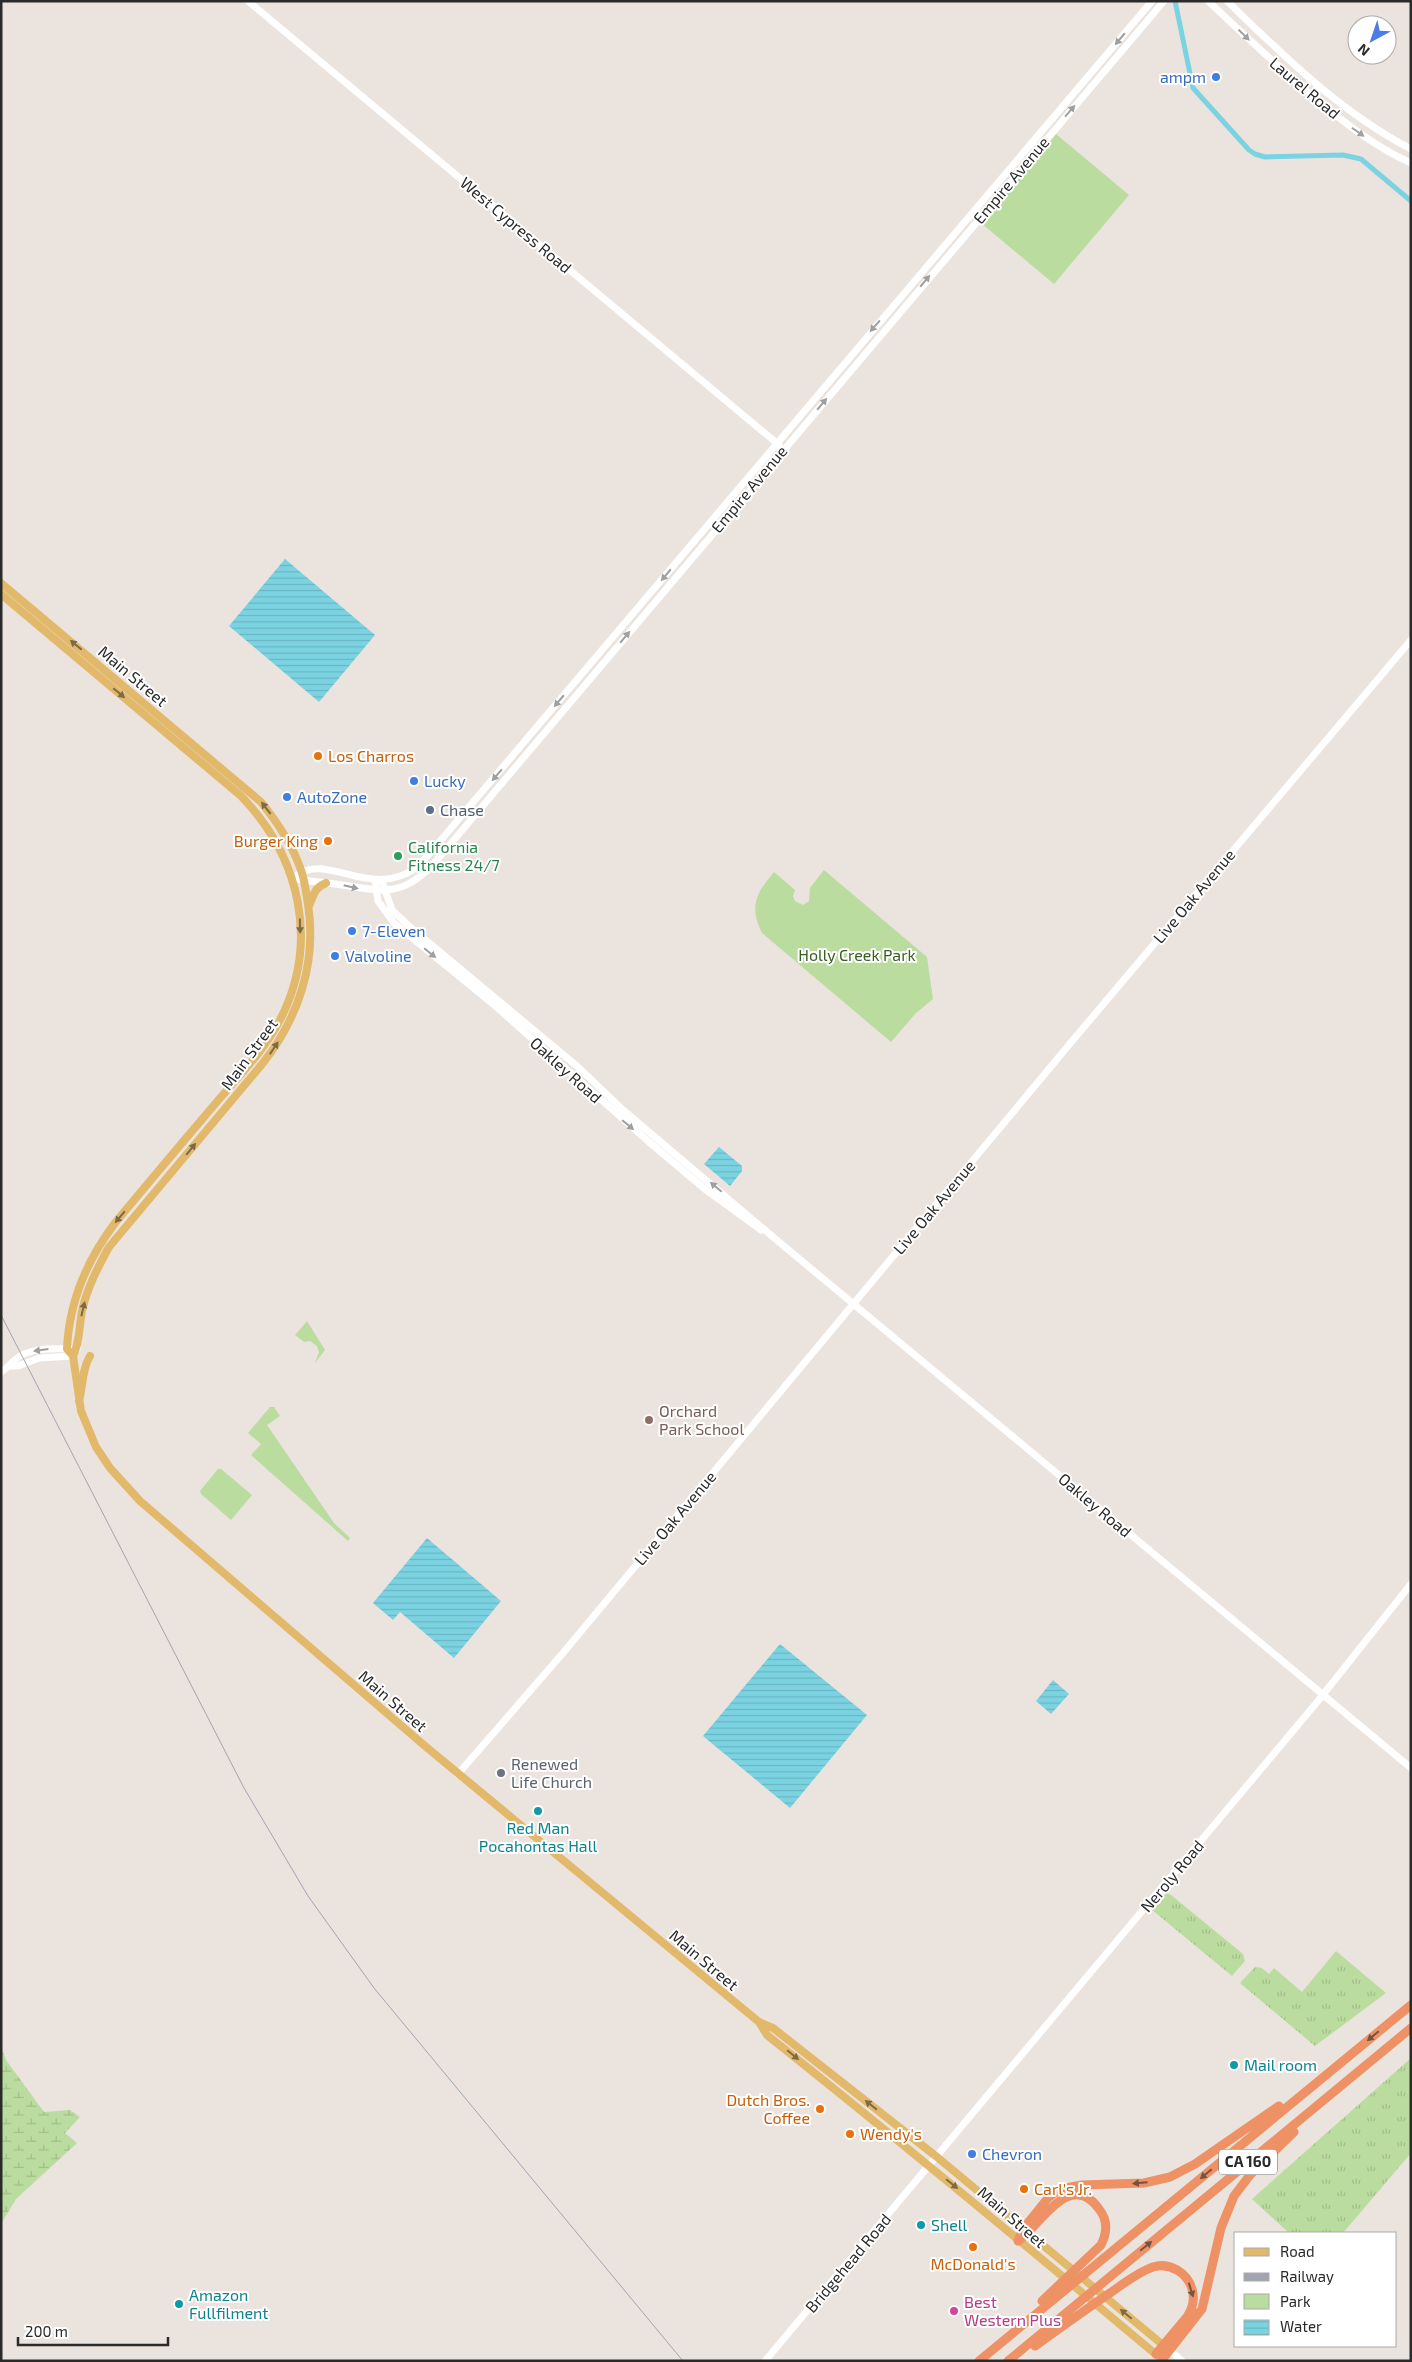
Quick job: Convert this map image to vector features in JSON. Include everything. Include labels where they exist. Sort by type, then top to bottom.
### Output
[{"type":"highway","name":"CA 160","points":[[978,2361],[1092,2262],[1411,2004]]},
{"type":"highway","name":"CA 160","points":[[1008,2361],[1411,2028]]},
{"type":"highway","points":[[1167,2348],[1202,2309],[1223,2219],[1238,2189],[1280,2144],[1369,2068],[1388,2046]]},
{"type":"highway","points":[[1018,2241],[1048,2198],[1068,2186],[1144,2183],[1178,2173],[1324,2076]]},
{"type":"highway","points":[[1026,2231],[1059,2200],[1073,2196],[1088,2199],[1098,2207],[1106,2226],[1101,2245],[1092,2262]]},
{"type":"highway","points":[[1014,2361],[1119,2287],[1154,2267],[1169,2267],[1182,2273],[1187,2278],[1191,2284],[1194,2298],[1191,2311],[1161,2358]]},
{"type":"main road","name":"Main Street","points":[[1,583],[246,786],[278,824],[302,872],[309,908],[311,932],[308,963],[299,1001],[287,1026],[262,1063],[110,1247],[98,1266],[86,1294],[77,1348],[73,1356],[79,1403],[96,1447],[110,1468],[140,1501],[458,1774],[758,2022],[767,2035],[930,2166],[1161,2358]]},
{"type":"main road","name":"Main Street","points":[[1,594],[241,796],[258,814],[273,834],[293,878],[300,916],[299,958],[294,984],[280,1019],[249,1064],[115,1223],[96,1250],[86,1267],[72,1310],[67,1349]]},
{"type":"main road","points":[[309,908],[318,886],[326,883]]},
{"type":"main road","points":[[67,1349],[73,1356]]},
{"type":"main road","points":[[79,1403],[84,1381],[84,1369],[90,1356]]},
{"type":"main road","name":"Main Street","points":[[758,2022],[773,2028],[937,2157],[1167,2348]]},
{"type":"street","name":"West Cypress Road","points":[[248,1],[784,449]]},
{"type":"street","name":"Empire Avenue","points":[[302,872],[324,870],[341,872],[358,878],[378,881],[403,875],[419,866],[1152,1]]},
{"type":"street","name":"Empire Avenue","points":[[293,878],[384,891],[403,886],[420,878],[1164,1]]},
{"type":"street","name":"Laurel Road","points":[[1208,1],[1292,78],[1361,134],[1411,163]]},
{"type":"street","name":"Laurel Road","points":[[1227,1],[1300,70],[1362,121],[1411,149]]},
{"type":"street","points":[[1292,78],[1300,70]]},
{"type":"street","name":"Live Oak Avenue","points":[[458,1774],[563,1653],[1225,858],[1271,808],[1411,640]]},
{"type":"street","points":[[514,768],[518,758],[530,744],[528,738]]},
{"type":"street","points":[[293,878],[302,872]]},
{"type":"street","name":"Oakley Road","points":[[378,881],[376,891],[386,914],[404,932],[493,1004],[604,1104],[706,1190],[779,1242]]},
{"type":"street","name":"Oakley Road","points":[[378,881],[388,902],[400,918],[578,1067],[623,1110],[1411,1768]]},
{"type":"street","points":[[11,1366],[14,1360],[33,1352],[77,1348]]},
{"type":"street","points":[[1,1372],[11,1366],[18,1366],[39,1358],[73,1356]]},
{"type":"street","name":"Neroly Road","points":[[930,2166],[1322,1695],[1411,1584]]},
{"type":"street","name":"Bridgehead Road","points":[[765,2361],[930,2166]]},
{"type":"street","points":[[1167,2348],[1182,2361]]},
{"type":"green space","points":[[1056,134],[1129,195],[1054,284],[981,223]]},
{"type":"green space","name":"Holly Creek Park","points":[[824,870],[927,957],[933,999],[916,1013],[891,1042],[762,933],[758,924],[755,908],[756,901],[774,872],[795,890],[793,896],[795,901],[803,905],[809,901],[810,888]]},
{"type":"green space","points":[[307,1321],[325,1350],[315,1363],[319,1352],[317,1346],[310,1341],[304,1342],[295,1335]]},
{"type":"green space","points":[[270,1407],[274,1407],[280,1416],[267,1425],[334,1523],[350,1538],[348,1541],[251,1455],[261,1444],[248,1433]]},
{"type":"green space","points":[[218,1469],[221,1469],[252,1495],[231,1520],[201,1494],[200,1491]]},
{"type":"green space","points":[[1167,1893],[1243,1954],[1245,1961],[1232,1976],[1151,1909]]},
{"type":"green space","points":[[1336,1951],[1386,1993],[1315,2046],[1240,1983],[1255,1967],[1262,1968],[1269,1974],[1274,1968],[1302,1992]]},
{"type":"green space","points":[[1,2046],[6,2060],[44,2112],[70,2110],[80,2117],[65,2133],[77,2143],[16,2199],[1,2224]]},
{"type":"green space","points":[[1411,2058],[1411,2153],[1344,2232],[1288,2232],[1252,2199]]},
{"type":"water","points":[[285,559],[375,635],[319,702],[229,626]]},
{"type":"water","points":[[719,1147],[742,1166],[742,1171],[730,1186],[704,1164]]},
{"type":"water","points":[[427,1538],[501,1601],[454,1658],[400,1612],[393,1620],[373,1603]]},
{"type":"water","points":[[780,1644],[867,1715],[790,1808],[703,1736]]},
{"type":"water","points":[[1053,1680],[1069,1694],[1051,1714],[1036,1701]]},
{"type":"waterway","points":[[1175,1],[1193,88],[1249,150],[1265,157],[1343,155],[1361,159],[1411,201]]},
{"type":"railway","points":[[1,1315],[244,1788],[308,1896],[374,1988],[683,2361]]},
{"type":"place","name":"ampm","points":[[1216,77]]},
{"type":"place","name":"Los Charros","points":[[318,756]]},
{"type":"place","name":"Lucky","points":[[414,781]]},
{"type":"place","name":"AutoZone","points":[[287,797]]},
{"type":"place","name":"Chase","points":[[430,810]]},
{"type":"place","name":"Burger King","points":[[328,841]]},
{"type":"place","name":"California Fitness 24/7","points":[[398,856]]},
{"type":"place","name":"7-Eleven","points":[[352,931]]},
{"type":"place","name":"Valvoline","points":[[335,956]]},
{"type":"place","name":"Orchard Park School","points":[[649,1420]]},
{"type":"place","name":"Renewed Life Church","points":[[501,1773]]},
{"type":"place","name":"Red Man Pocahontas Hall","points":[[538,1811]]},
{"type":"place","name":"Mail room","points":[[1234,2065]]},
{"type":"place","name":"Dutch Bros. Coffee","points":[[820,2109]]},
{"type":"place","name":"Wendy's","points":[[850,2134]]},
{"type":"place","name":"Chevron","points":[[972,2154]]},
{"type":"place","name":"Carl's Jr.","points":[[1024,2189]]},
{"type":"place","name":"Shell","points":[[921,2225]]},
{"type":"place","name":"McDonald's","points":[[973,2247]]},
{"type":"place","name":"Amazon Fullfilment","points":[[179,2304]]},
{"type":"place","name":"Best Western Plus","points":[[954,2311]]}]
